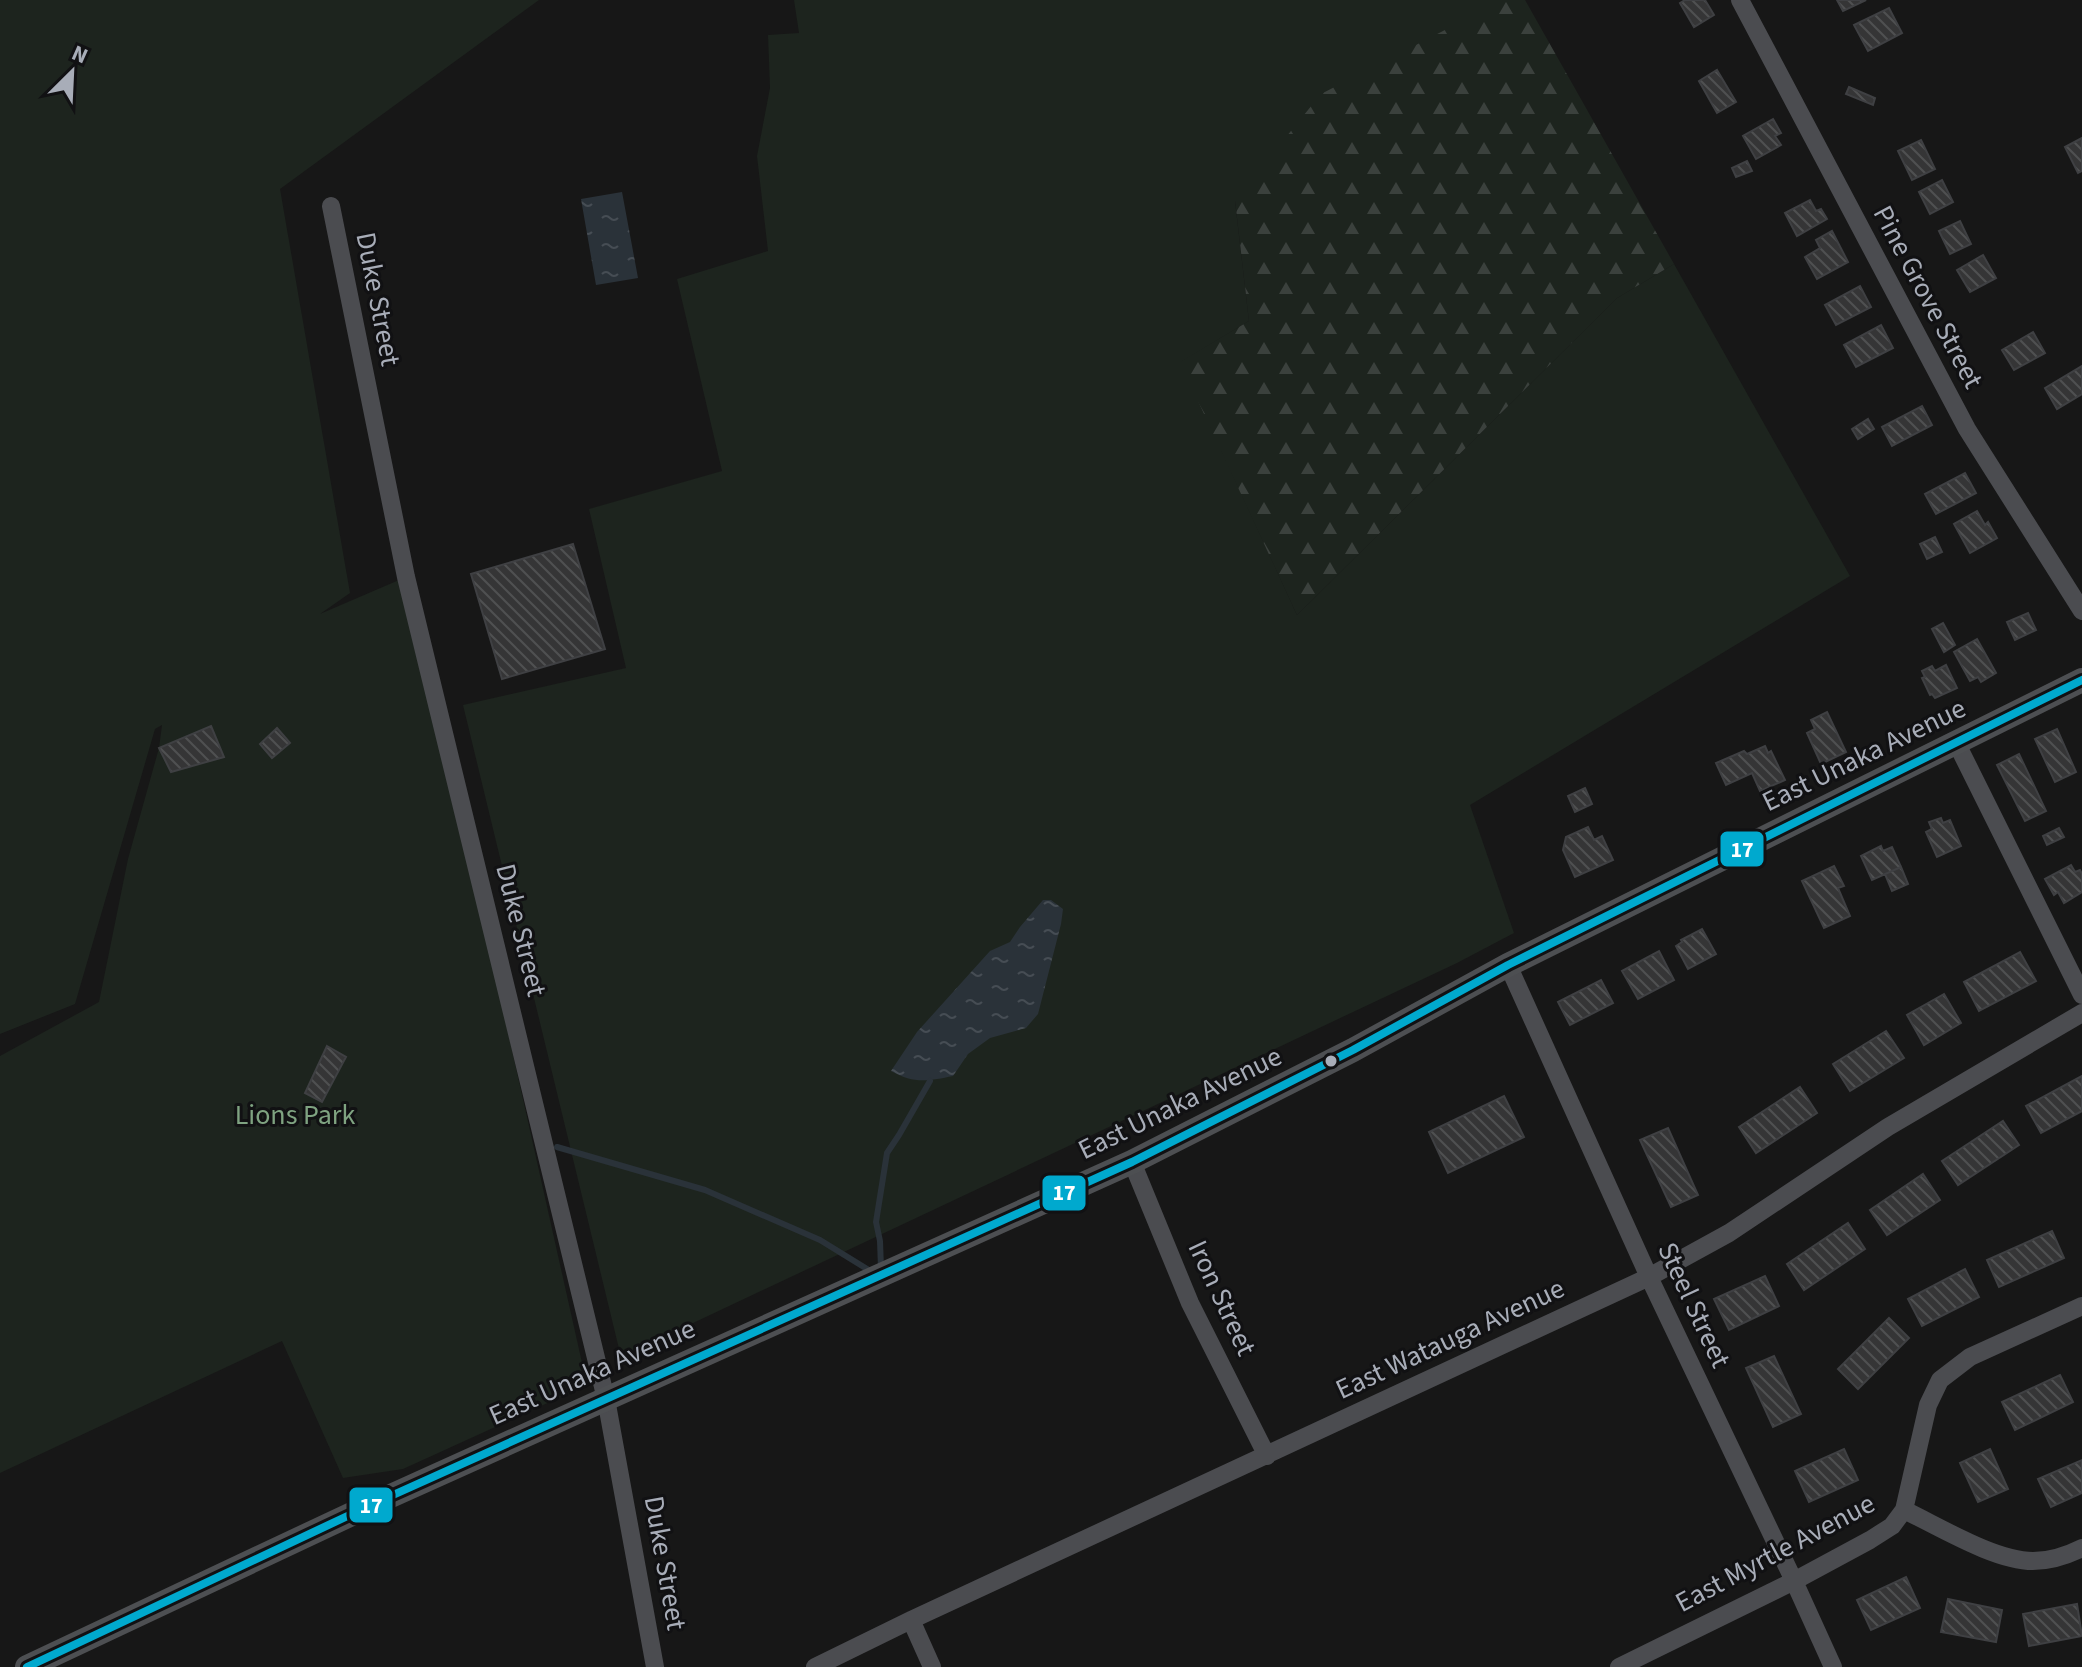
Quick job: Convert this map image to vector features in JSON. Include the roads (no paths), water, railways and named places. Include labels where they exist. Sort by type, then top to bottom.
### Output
[{"type":"main road","name":"East Unaka Avenue","points":[[27,1667],[373,1504],[1132,1162],[1353,1050],[1508,965],[2082,680]]},
{"type":"street","name":"Pine Grove Street","points":[[1740,0],[1967,429],[2082,611]]},
{"type":"street","name":"Duke Street","points":[[331,206],[406,577],[606,1399],[655,1667]]},
{"type":"street","points":[[1956,742],[2082,995]]},
{"type":"street","name":"Steel Street","points":[[1508,965],[1649,1277],[1833,1667]]},
{"type":"street","name":"East Watauga Avenue","points":[[815,1667],[1649,1277],[1729,1233],[1888,1127],[2082,1013]]},
{"type":"street","name":"Iron Street","points":[[1132,1162],[1190,1303],[1267,1456]]},
{"type":"street","name":"East Myrtle Avenue","points":[[1619,1667],[1794,1581],[1892,1526],[1904,1510],[1928,1405],[1940,1380],[1970,1357],[2082,1306]]},
{"type":"street","points":[[1904,1510],[2005,1558],[2036,1562],[2082,1548]]},
{"type":"street","points":[[911,1620],[932,1667]]},
{"type":"water","points":[[622,192],[638,278],[596,285],[581,199]]},
{"type":"water","points":[[1043,900],[1051,900],[1063,909],[1038,1014],[1026,1028],[990,1038],[968,1054],[953,1076],[921,1080],[891,1071],[917,1032],[990,951],[1010,942]]},
{"type":"waterway","points":[[881,1268],[876,1222],[887,1153],[930,1081]]},
{"type":"waterway","points":[[557,1147],[705,1190],[820,1240],[872,1272]]},
{"type":"park label","name":"Lions Park","points":[[295,1115]]}]
